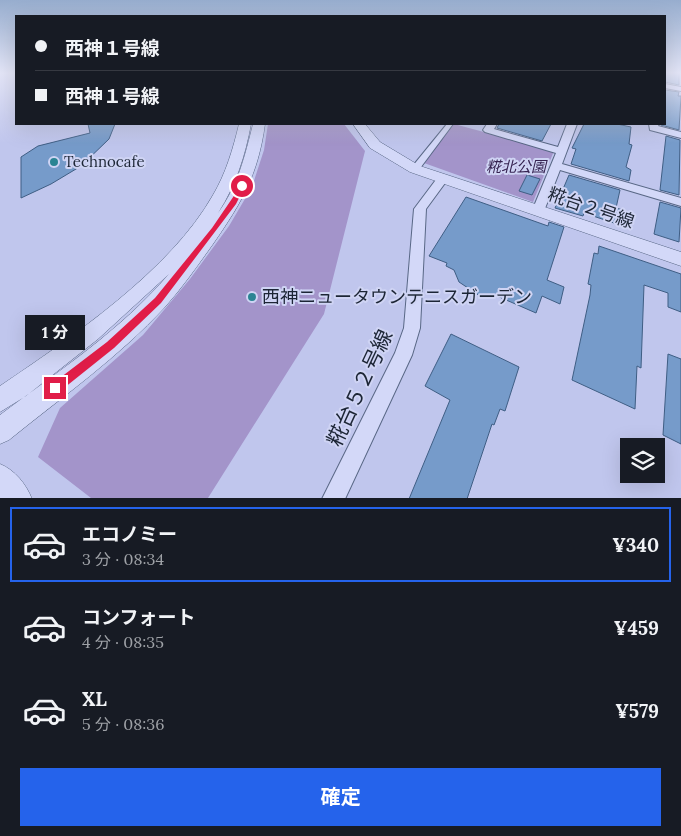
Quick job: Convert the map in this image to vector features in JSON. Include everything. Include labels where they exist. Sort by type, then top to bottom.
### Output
[{"type":"street","points":[[0,400],[121,310],[162,271],[216,204],[234,167],[245,125]]},
{"type":"street","points":[[0,431],[111,345],[158,300],[192,260],[234,202],[249,170],[259,125]]},
{"type":"street","name":"糀台２号線","points":[[359,125],[375,145],[415,169],[681,259]]},
{"type":"street","points":[[415,169],[449,125]]},
{"type":"street","points":[[491,125],[488,130],[560,151]]},
{"type":"street","points":[[538,211],[572,125]]},
{"type":"street","points":[[654,125],[653,128],[681,135]]},
{"type":"street","points":[[555,165],[681,202]]},
{"type":"street","name":"糀台５２号線","points":[[332,498],[403,355],[412,328],[420,209],[442,179]]},
{"type":"street","points":[[0,478],[18,498]]},
{"type":"green space","name":"西神ニュータウンテニスガーデン","points":[[268,125],[345,125],[365,151],[324,314],[208,498],[91,498],[38,457],[60,408],[143,335],[190,279],[229,226],[252,187],[264,150]]},
{"type":"green space","name":"糀北公園","points":[[453,125],[554,151],[533,202],[424,163]]},
{"type":"building","points":[[666,96],[681,96],[679,130],[661,125],[666,125]]},
{"type":"building","name":"Technocafe","points":[[88,125],[115,125],[109,139],[81,166],[51,184],[21,198],[21,157],[38,146],[90,133]]},
{"type":"building","points":[[498,125],[550,125],[542,141],[497,128]]},
{"type":"building","points":[[584,125],[622,125],[631,127],[629,144],[632,145],[626,167],[631,170],[629,181],[571,164],[576,149],[572,148]]},
{"type":"building","points":[[666,136],[680,140],[679,195],[660,190]]},
{"type":"building","points":[[527,175],[540,179],[532,195],[519,191]]},
{"type":"building","points":[[569,175],[620,190],[616,208],[623,210],[620,225],[584,213],[583,216],[555,208]]},
{"type":"building","points":[[466,197],[548,226],[549,222],[564,227],[547,280],[564,287],[560,304],[542,296],[536,313],[497,296],[480,296],[459,282],[454,270],[446,266],[447,263],[429,256]]},
{"type":"building","points":[[660,202],[681,208],[679,242],[654,234]]},
{"type":"building","points":[[599,246],[681,274],[681,312],[668,307],[668,293],[644,285],[641,368],[637,366],[635,409],[572,380],[590,295],[591,285],[588,284],[594,253],[598,254]]},
{"type":"building","points":[[451,334],[519,367],[505,411],[500,409],[494,425],[492,424],[467,498],[409,498],[450,400],[425,386]]},
{"type":"building","points":[[668,354],[681,359],[681,444],[663,435]]},
{"type":"place","name":"Technocafe","points":[[54,162]]},
{"type":"place","name":"西神ニュータウンテニスガーデン","points":[[252,297]]},
{"type":"route","points":[[55,388],[111,345],[158,300],[215,230],[234,202],[242,186]]}]
